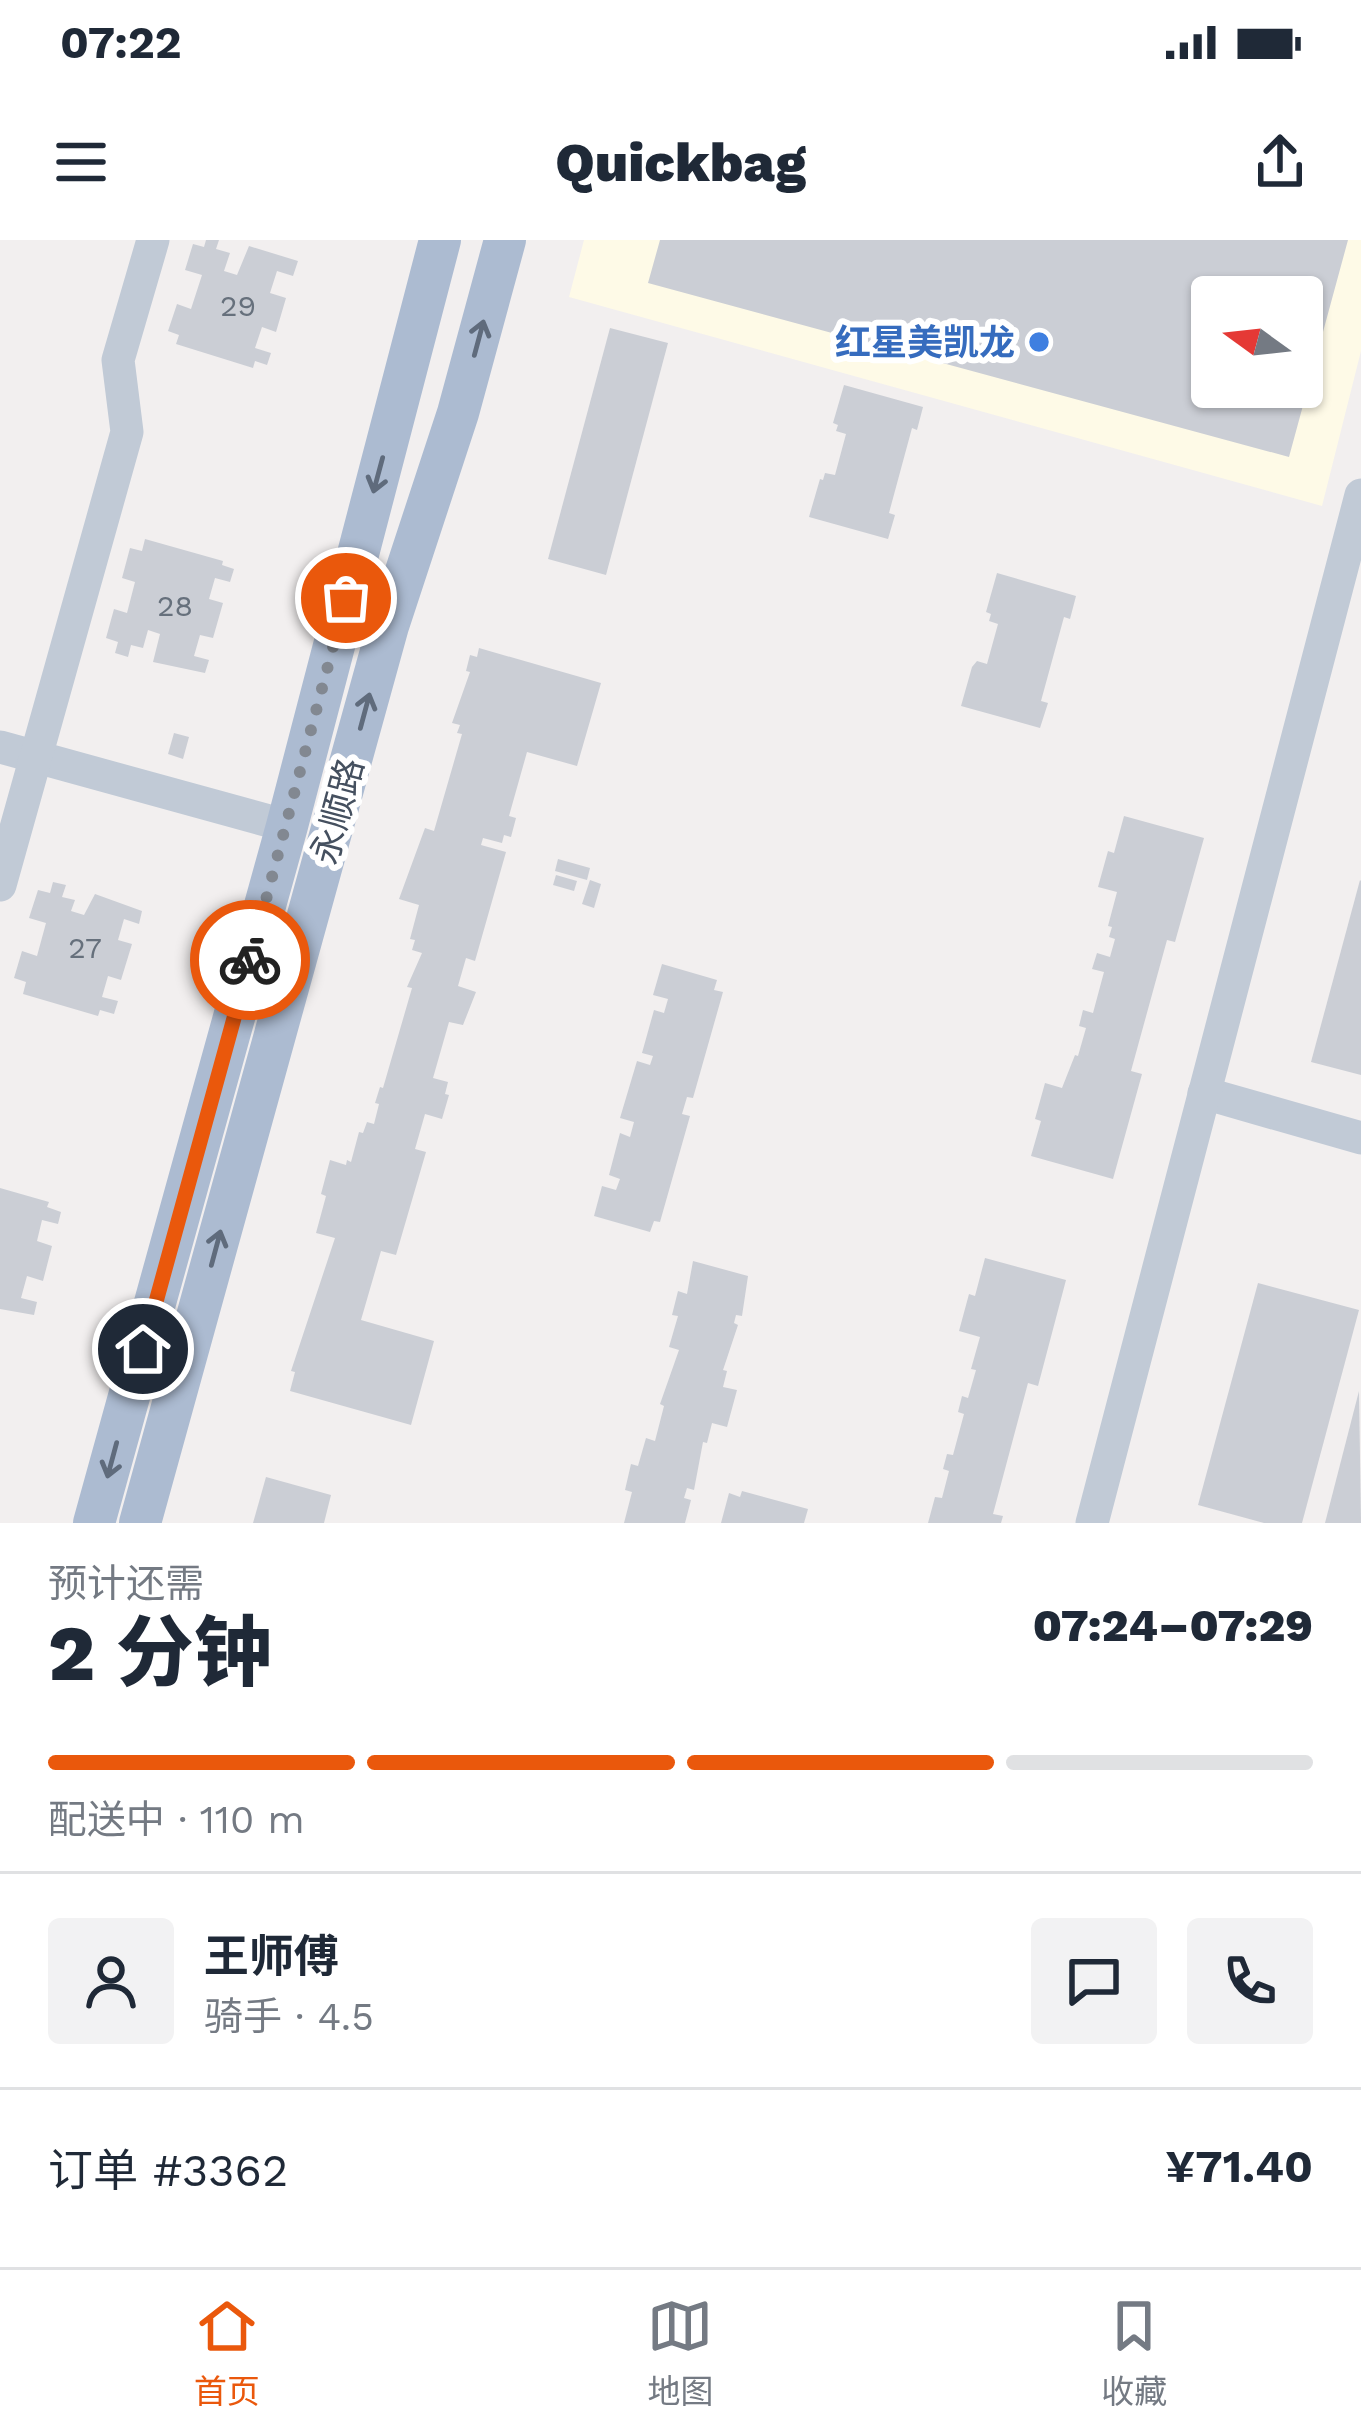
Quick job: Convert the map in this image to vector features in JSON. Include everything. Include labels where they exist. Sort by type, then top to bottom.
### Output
[{"type":"main road","name":"永顺路","points":[[94,1523],[287,826],[440,240]]},
{"type":"main road","name":"永顺路","points":[[140,1523],[388,626],[458,413],[505,240]]},
{"type":"street","points":[[0,885],[128,432],[118,360],[153,240]]},
{"type":"street","points":[[1092,1523],[1361,495]]},
{"type":"street","points":[[0,747],[287,826]]},
{"type":"street","points":[[1204,1093],[1361,1138]]},
{"type":"shaded area","name":"红星美凯龙","points":[[584,240],[1361,240],[1361,351],[1322,506],[569,297]]},
{"type":"building","points":[[206,240],[219,240],[216,249],[230,253],[224,271],[237,275],[249,246],[298,261],[293,276],[277,271],[270,293],[286,298],[276,332],[262,327],[255,348],[271,353],[267,365],[255,361],[253,368],[176,344],[179,335],[168,331],[177,304],[191,309],[202,275],[185,270],[193,244],[204,247]]},
{"type":"building","name":"红星美凯龙","points":[[660,240],[1348,240],[1323,332],[1323,276],[1191,276],[1191,408],[1302,408],[1289,457],[648,283]]},
{"type":"building","points":[[610,328],[668,343],[606,575],[548,559]]},
{"type":"building","points":[[844,385],[923,407],[917,430],[912,428],[889,513],[895,515],[888,539],[809,517],[820,479],[825,473],[835,475],[846,434],[836,431],[838,425],[833,423]]},
{"type":"building","points":[[145,539],[223,561],[222,565],[234,569],[230,582],[215,578],[209,599],[223,603],[213,638],[200,635],[194,656],[209,660],[205,673],[153,662],[160,634],[148,630],[143,648],[131,645],[128,657],[115,653],[118,642],[106,638],[114,609],[127,613],[135,582],[122,578],[130,548],[142,551]]},
{"type":"building","points":[[997,573],[1076,596],[1070,619],[1064,617],[1041,701],[1048,703],[1040,728],[961,706],[972,667],[977,661],[987,664],[998,624],[989,621],[991,614],[986,612]]},
{"type":"building","points":[[479,648],[601,683],[577,766],[527,752],[509,816],[516,818],[511,837],[504,835],[502,843],[483,838],[481,845],[506,852],[475,961],[466,958],[458,986],[476,992],[463,1025],[449,1022],[433,1078],[448,1082],[442,1119],[425,1114],[415,1149],[426,1152],[396,1255],[381,1251],[361,1320],[434,1341],[411,1425],[290,1391],[295,1372],[291,1371],[335,1238],[316,1233],[330,1160],[351,1162],[359,1132],[363,1133],[367,1122],[374,1124],[379,1104],[375,1103],[412,988],[407,987],[422,953],[412,950],[415,940],[410,939],[419,905],[399,899],[425,828],[434,831],[462,734],[457,733],[460,725],[452,723],[470,672],[466,671],[470,655],[477,657]]},
{"type":"building","points":[[174,733],[189,737],[183,759],[168,754]]},
{"type":"building","points":[[1124,816],[1204,838],[1175,942],[1167,940],[1131,1071],[1142,1074],[1113,1179],[1031,1156],[1045,1083],[1062,1088],[1078,1056],[1086,1028],[1079,1026],[1083,1010],[1093,1013],[1104,972],[1092,969],[1097,953],[1110,957],[1115,939],[1109,937],[1112,927],[1108,926],[1117,892],[1098,887]]},
{"type":"building","points":[[558,859],[590,868],[587,880],[555,871]]},
{"type":"building","points":[[556,875],[577,881],[574,891],[553,885]]},
{"type":"building","points":[[590,880],[601,884],[594,908],[582,904]]},
{"type":"building","points":[[1361,881],[1361,1075],[1311,1062]]},
{"type":"building","points":[[53,882],[66,885],[62,897],[75,900],[71,911],[84,915],[95,894],[142,911],[139,924],[124,919],[118,940],[132,944],[121,980],[108,976],[102,997],[118,1001],[114,1014],[100,1010],[98,1016],[23,994],[26,982],[14,978],[22,951],[37,956],[46,923],[29,918],[38,890],[50,893]]},
{"type":"building","points":[[662,964],[717,980],[714,990],[723,992],[693,1098],[687,1097],[682,1114],[690,1116],[660,1222],[654,1221],[650,1232],[594,1216],[602,1186],[616,1190],[620,1179],[609,1175],[620,1133],[630,1137],[634,1122],[620,1118],[637,1061],[650,1065],[653,1056],[642,1053],[654,1010],[664,1013],[668,999],[653,995]]},
{"type":"building","points":[[0,1188],[49,1202],[47,1207],[61,1212],[58,1224],[42,1220],[37,1241],[52,1246],[43,1281],[27,1276],[21,1298],[37,1302],[34,1315],[0,1309]]},
{"type":"building","points":[[985,1258],[1066,1280],[1038,1386],[1028,1383],[993,1514],[1003,1516],[1001,1523],[928,1523],[935,1497],[942,1498],[949,1471],[943,1469],[947,1454],[953,1455],[964,1414],[958,1412],[962,1396],[968,1398],[976,1370],[971,1369],[980,1337],[959,1331]]},
{"type":"building","points":[[693,1261],[748,1276],[742,1316],[736,1315],[738,1325],[723,1370],[727,1371],[723,1387],[737,1390],[727,1427],[712,1423],[707,1443],[703,1442],[694,1490],[687,1488],[684,1498],[691,1500],[685,1523],[624,1523],[632,1492],[625,1490],[631,1464],[638,1466],[646,1438],[655,1441],[664,1406],[660,1404],[679,1350],[669,1347],[678,1316],[672,1315],[678,1291],[687,1294]]},
{"type":"building","points":[[1258,1283],[1359,1310],[1302,1523],[1264,1523],[1198,1505]]},
{"type":"building","points":[[1359,1391],[1361,1523],[1325,1523]]},
{"type":"building","points":[[266,1477],[331,1495],[324,1523],[253,1523]]},
{"type":"building","points":[[742,1491],[808,1509],[804,1523],[721,1523],[729,1493],[740,1497]]},
{"type":"way so far","points":[[250,960],[346,598]]},
{"type":"place","name":"红星美凯龙","points":[[1039,342]]},
{"type":"route","points":[[143,1349],[250,960]]}]
